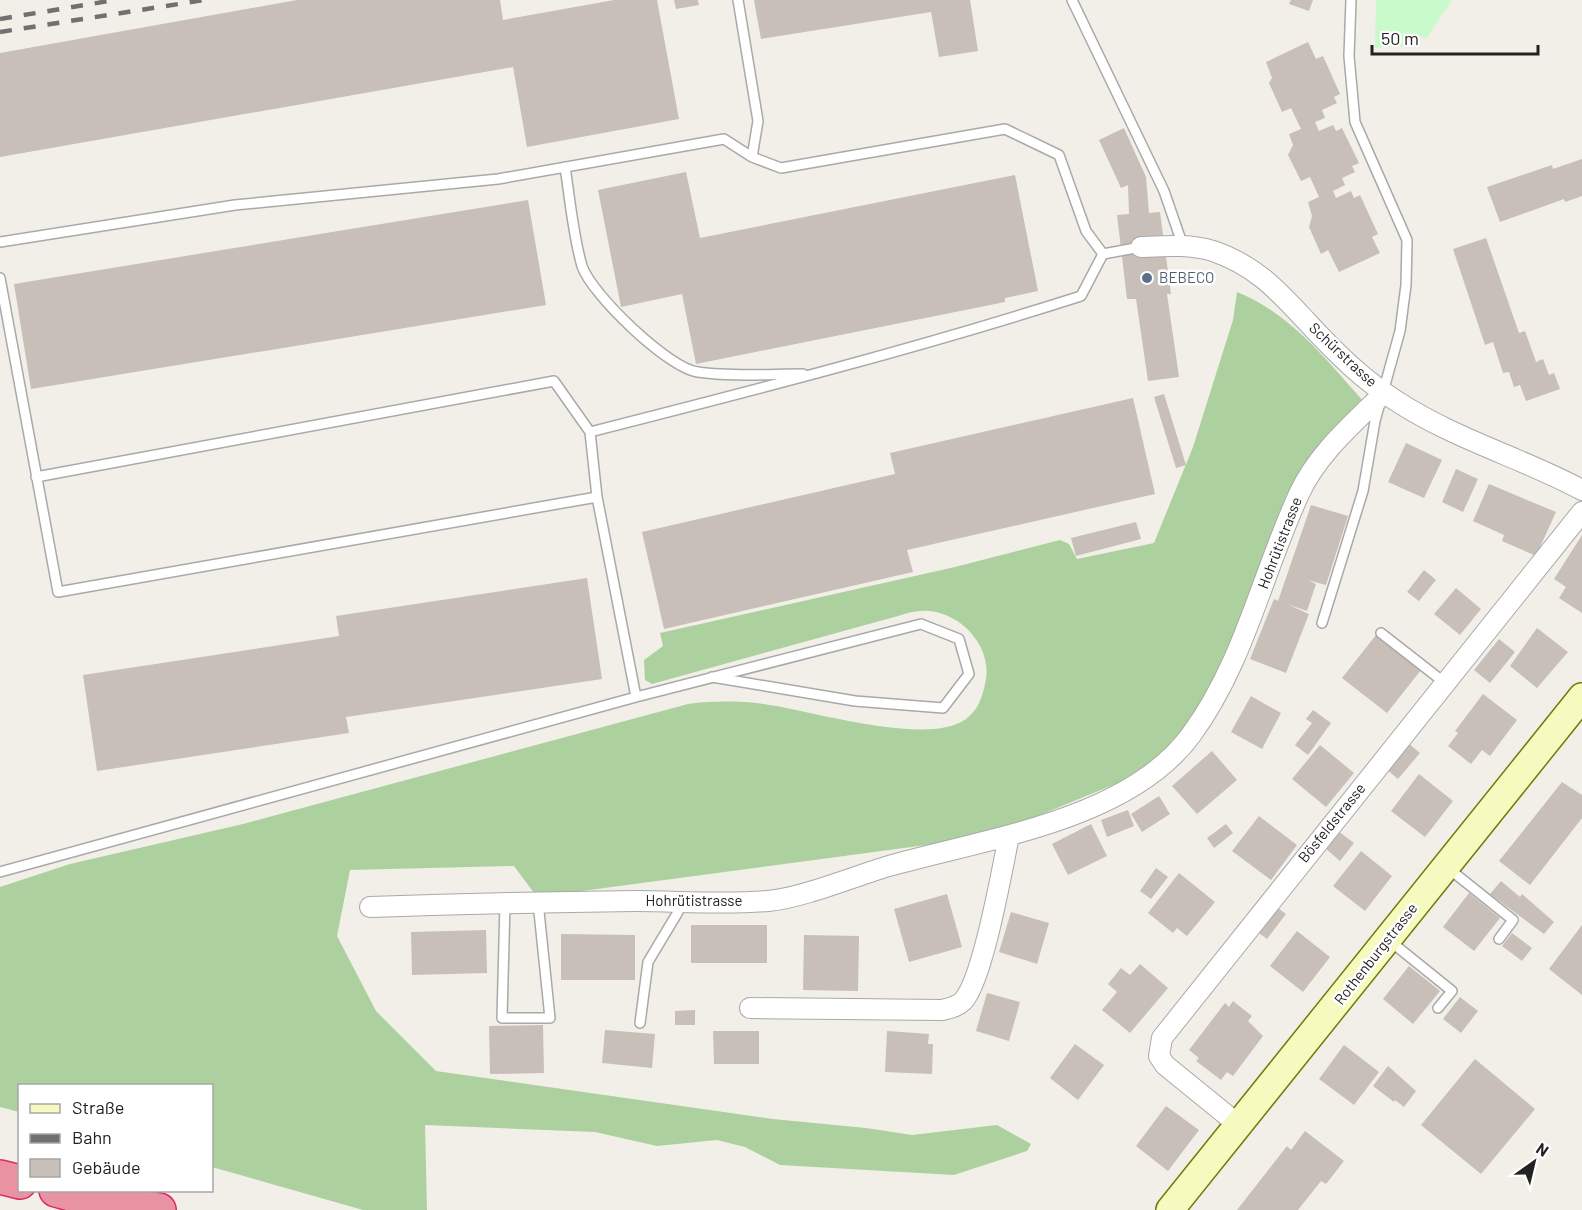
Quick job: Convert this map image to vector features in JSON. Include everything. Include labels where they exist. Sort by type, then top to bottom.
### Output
[{"type":"highway","points":[[0,1177],[18,1182]]},
{"type":"highway","points":[[60,1192],[114,1206],[159,1210]]},
{"type":"main road","name":"Rothenburgstrasse","points":[[1170,1210],[1240,1126],[1582,697]]},
{"type":"street","name":"Schürstrasse","points":[[1141,247],[1183,246],[1213,252],[1265,278],[1351,367],[1384,393],[1435,424],[1582,490]]},
{"type":"street","name":"Hohrütistrasse","points":[[370,907],[538,902],[770,901],[892,865],[1009,836],[1119,795],[1156,770],[1189,739],[1215,702],[1251,619],[1299,493],[1312,471],[1339,438],[1384,393]]},
{"type":"street","name":"Bösfeldstrasse","points":[[1240,1126],[1165,1065],[1159,1056],[1162,1038],[1582,512]]},
{"type":"street","points":[[750,1008],[942,1010],[955,1007],[970,991],[989,930],[1009,836]]},
{"type":"lane","points":[[738,0],[758,121],[752,157]]},
{"type":"lane","points":[[1072,0],[1164,191],[1183,246]]},
{"type":"lane","points":[[1322,623],[1363,491],[1375,421],[1400,331],[1406,285],[1407,240],[1355,122],[1349,56],[1351,0]]},
{"type":"lane","points":[[0,242],[235,205],[498,179],[724,139],[752,157],[781,168],[1005,129],[1059,155],[1086,231],[1103,254]]},
{"type":"lane","points":[[565,167],[583,268],[610,306],[645,340],[675,363],[697,372],[815,374]]},
{"type":"lane","points":[[1103,254],[1141,247]]},
{"type":"lane","points":[[590,432],[815,374],[983,327],[1081,296],[1103,254]]},
{"type":"lane","points":[[0,278],[58,592],[597,497]]},
{"type":"lane","points":[[36,477],[554,381],[590,432],[597,497],[636,697]]},
{"type":"lane","points":[[0,872],[636,697],[712,677],[921,624],[959,639],[969,674],[943,708],[855,701],[712,677]]},
{"type":"lane","points":[[1382,633],[1445,683]]},
{"type":"lane","points":[[1446,867],[1513,920],[1498,939]]},
{"type":"lane","points":[[640,1023],[648,962],[678,912],[677,901]]},
{"type":"lane","points":[[505,903],[502,1018],[550,1018],[538,902]]},
{"type":"lane","points":[[1388,939],[1452,991],[1438,1008]]},
{"type":"green space","points":[[1376,0],[1452,0],[1426,39],[1422,36],[1409,45],[1375,48]]},
{"type":"green space","points":[[1237,292],[1257,301],[1308,340],[1366,404],[1303,469],[1287,494],[1238,628],[1199,711],[1157,758],[1118,783],[986,837],[537,897],[514,866],[350,870],[337,936],[376,1011],[436,1071],[773,1119],[912,1135],[997,1125],[1031,1144],[1027,1151],[954,1175],[780,1165],[745,1147],[717,1140],[657,1146],[595,1132],[425,1125],[427,1210],[363,1210],[213,1167],[213,1084],[18,1084],[18,1112],[0,1107],[0,887],[70,864],[243,824],[688,704],[756,703],[895,728],[948,727],[966,719],[976,708],[982,694],[987,671],[985,659],[973,636],[964,626],[954,619],[929,611],[917,611],[652,684],[645,680],[644,660],[663,646],[660,633],[955,567],[1060,540],[1069,544],[1077,559],[1154,543],[1193,447],[1233,320]]},
{"type":"building","points":[[297,0],[500,0],[503,20],[614,0],[657,0],[679,119],[527,147],[513,67],[0,157],[0,53]]},
{"type":"building","points":[[674,0],[698,0],[699,5],[676,9]]},
{"type":"building","points":[[754,0],[970,0],[978,51],[939,57],[931,12],[761,39]]},
{"type":"building","points":[[1291,0],[1313,0],[1309,11],[1289,4]]},
{"type":"building","points":[[1308,42],[1316,59],[1323,56],[1340,94],[1334,97],[1337,103],[1322,110],[1325,118],[1315,122],[1319,131],[1333,125],[1336,131],[1342,128],[1359,163],[1352,166],[1355,172],[1342,178],[1345,185],[1333,191],[1336,198],[1351,191],[1354,198],[1360,195],[1378,234],[1372,237],[1380,253],[1339,272],[1328,250],[1321,254],[1309,227],[1312,216],[1308,202],[1319,197],[1310,177],[1301,181],[1288,155],[1293,145],[1289,134],[1301,129],[1291,108],[1282,112],[1269,83],[1272,78],[1266,62]]},
{"type":"building","points":[[1124,128],[1146,177],[1149,213],[1160,212],[1171,294],[1167,294],[1179,377],[1148,381],[1136,299],[1127,299],[1117,215],[1129,214],[1128,185],[1121,188],[1099,140]]},
{"type":"building","points":[[1582,159],[1582,196],[1565,202],[1564,199],[1500,222],[1487,187],[1552,165],[1553,169]]},
{"type":"building","points":[[686,172],[700,238],[1015,175],[1038,291],[1005,298],[1005,302],[696,364],[682,294],[621,307],[598,190]]},
{"type":"building","points":[[528,200],[546,305],[31,389],[14,284]]},
{"type":"building","points":[[1486,238],[1519,333],[1525,331],[1536,362],[1543,359],[1549,375],[1554,373],[1560,389],[1526,401],[1520,385],[1514,387],[1509,372],[1503,373],[1493,342],[1485,345],[1453,249]]},
{"type":"building","points":[[1164,394],[1186,465],[1176,468],[1154,397]]},
{"type":"building","points":[[1133,398],[1155,494],[907,550],[913,572],[664,629],[642,532],[895,474],[890,453]]},
{"type":"building","points":[[1406,443],[1442,460],[1424,498],[1388,482]]},
{"type":"building","points":[[1456,469],[1478,479],[1463,512],[1442,502]]},
{"type":"building","points":[[1489,484],[1556,512],[1536,556],[1502,541],[1504,535],[1473,521]]},
{"type":"building","points":[[1311,505],[1348,516],[1326,585],[1308,580],[1316,584],[1307,611],[1287,604],[1309,614],[1286,673],[1250,659],[1274,599],[1278,601]]},
{"type":"building","points":[[1136,522],[1141,539],[1076,556],[1071,538]]},
{"type":"building","points":[[1582,535],[1582,613],[1559,598],[1566,587],[1554,579]]},
{"type":"building","points":[[1424,570],[1436,580],[1419,601],[1407,592]]},
{"type":"building","points":[[587,578],[602,679],[346,717],[349,733],[97,771],[83,675],[339,636],[336,616]]},
{"type":"building","points":[[1456,588],[1481,609],[1460,635],[1434,614]]},
{"type":"building","points":[[1537,628],[1568,652],[1537,688],[1510,666]]},
{"type":"building","points":[[1376,635],[1421,670],[1387,713],[1342,678]]},
{"type":"building","points":[[1499,639],[1515,652],[1490,683],[1474,670]]},
{"type":"building","points":[[1483,694],[1517,720],[1490,756],[1482,750],[1471,764],[1448,746],[1458,733],[1455,731]]},
{"type":"building","points":[[1251,696],[1281,713],[1262,749],[1231,732]]},
{"type":"building","points":[[1313,710],[1331,723],[1308,755],[1295,745],[1312,723],[1306,719]]},
{"type":"building","points":[[1408,743],[1420,753],[1398,779],[1386,769]]},
{"type":"building","points":[[1320,745],[1354,773],[1326,807],[1292,779]]},
{"type":"building","points":[[1212,751],[1237,780],[1197,814],[1172,786]]},
{"type":"building","points":[[1419,774],[1453,801],[1425,837],[1391,811]]},
{"type":"building","points":[[1562,782],[1582,795],[1582,818],[1530,885],[1499,861]]},
{"type":"building","points":[[1159,796],[1170,814],[1142,832],[1131,814]]},
{"type":"building","points":[[1128,810],[1134,826],[1107,837],[1101,820]]},
{"type":"building","points":[[1259,816],[1297,845],[1271,880],[1232,851]]},
{"type":"building","points":[[1091,824],[1107,856],[1068,875],[1052,844]]},
{"type":"building","points":[[1226,824],[1233,833],[1214,848],[1207,838]]},
{"type":"building","points":[[1338,831],[1354,843],[1340,861],[1325,848]]},
{"type":"building","points":[[1361,851],[1392,876],[1365,911],[1333,886]]},
{"type":"building","points":[[1156,868],[1168,877],[1151,899],[1140,891]]},
{"type":"building","points":[[1179,873],[1215,902],[1187,936],[1177,928],[1173,933],[1148,913]]},
{"type":"building","points":[[1501,881],[1520,897],[1522,894],[1554,922],[1544,934],[1490,894]]},
{"type":"building","points":[[1469,893],[1500,918],[1474,951],[1443,927]]},
{"type":"building","points":[[947,894],[962,947],[909,962],[894,909]]},
{"type":"building","points":[[1278,908],[1286,914],[1267,939],[1259,933]]},
{"type":"building","points":[[1011,912],[1049,923],[1037,964],[999,952]]},
{"type":"building","points":[[691,925],[767,925],[767,963],[691,963]]},
{"type":"building","points":[[1582,925],[1582,995],[1549,969]]},
{"type":"building","points":[[486,930],[487,973],[412,975],[411,932]]},
{"type":"building","points":[[1297,931],[1330,957],[1303,992],[1270,966]]},
{"type":"building","points":[[1512,933],[1532,948],[1522,961],[1502,946]]},
{"type":"building","points":[[561,934],[635,935],[635,980],[561,980]]},
{"type":"building","points":[[804,935],[859,936],[858,991],[803,990]]},
{"type":"building","points":[[1140,964],[1168,988],[1130,1033],[1102,1010],[1117,992],[1108,984],[1121,968],[1130,975]]},
{"type":"building","points":[[1409,966],[1440,991],[1413,1024],[1383,999]]},
{"type":"building","points":[[987,993],[1020,1002],[1009,1041],[976,1031]]},
{"type":"building","points":[[1460,997],[1478,1011],[1461,1033],[1443,1019]]},
{"type":"building","points":[[1233,1001],[1252,1016],[1248,1021],[1263,1036],[1233,1076],[1227,1072],[1221,1080],[1196,1061],[1199,1058],[1189,1050],[1225,1003],[1229,1007]]},
{"type":"building","points":[[695,1010],[695,1025],[675,1025],[675,1011]]},
{"type":"building","points":[[543,1025],[544,1073],[490,1074],[489,1026]]},
{"type":"building","points":[[605,1030],[655,1034],[652,1068],[602,1063]]},
{"type":"building","points":[[713,1031],[759,1031],[759,1064],[714,1064]]},
{"type":"building","points":[[887,1031],[929,1034],[928,1044],[933,1044],[932,1074],[885,1072]]},
{"type":"building","points":[[1075,1044],[1104,1065],[1078,1100],[1050,1078]]},
{"type":"building","points":[[1344,1045],[1379,1072],[1354,1105],[1319,1079]]},
{"type":"building","points":[[1475,1059],[1535,1109],[1481,1174],[1421,1125]]},
{"type":"building","points":[[1388,1066],[1416,1091],[1404,1107],[1373,1086]]},
{"type":"building","points":[[1166,1106],[1199,1130],[1168,1171],[1136,1146]]},
{"type":"building","points":[[1305,1131],[1344,1161],[1326,1184],[1321,1181],[1298,1210],[1237,1210],[1287,1146],[1291,1150]]},
{"type":"railway","points":[[0,19],[115,0]]},
{"type":"railway","points":[[0,32],[204,0]]},
{"type":"place","name":"BEBECO","points":[[1147,278]]}]
